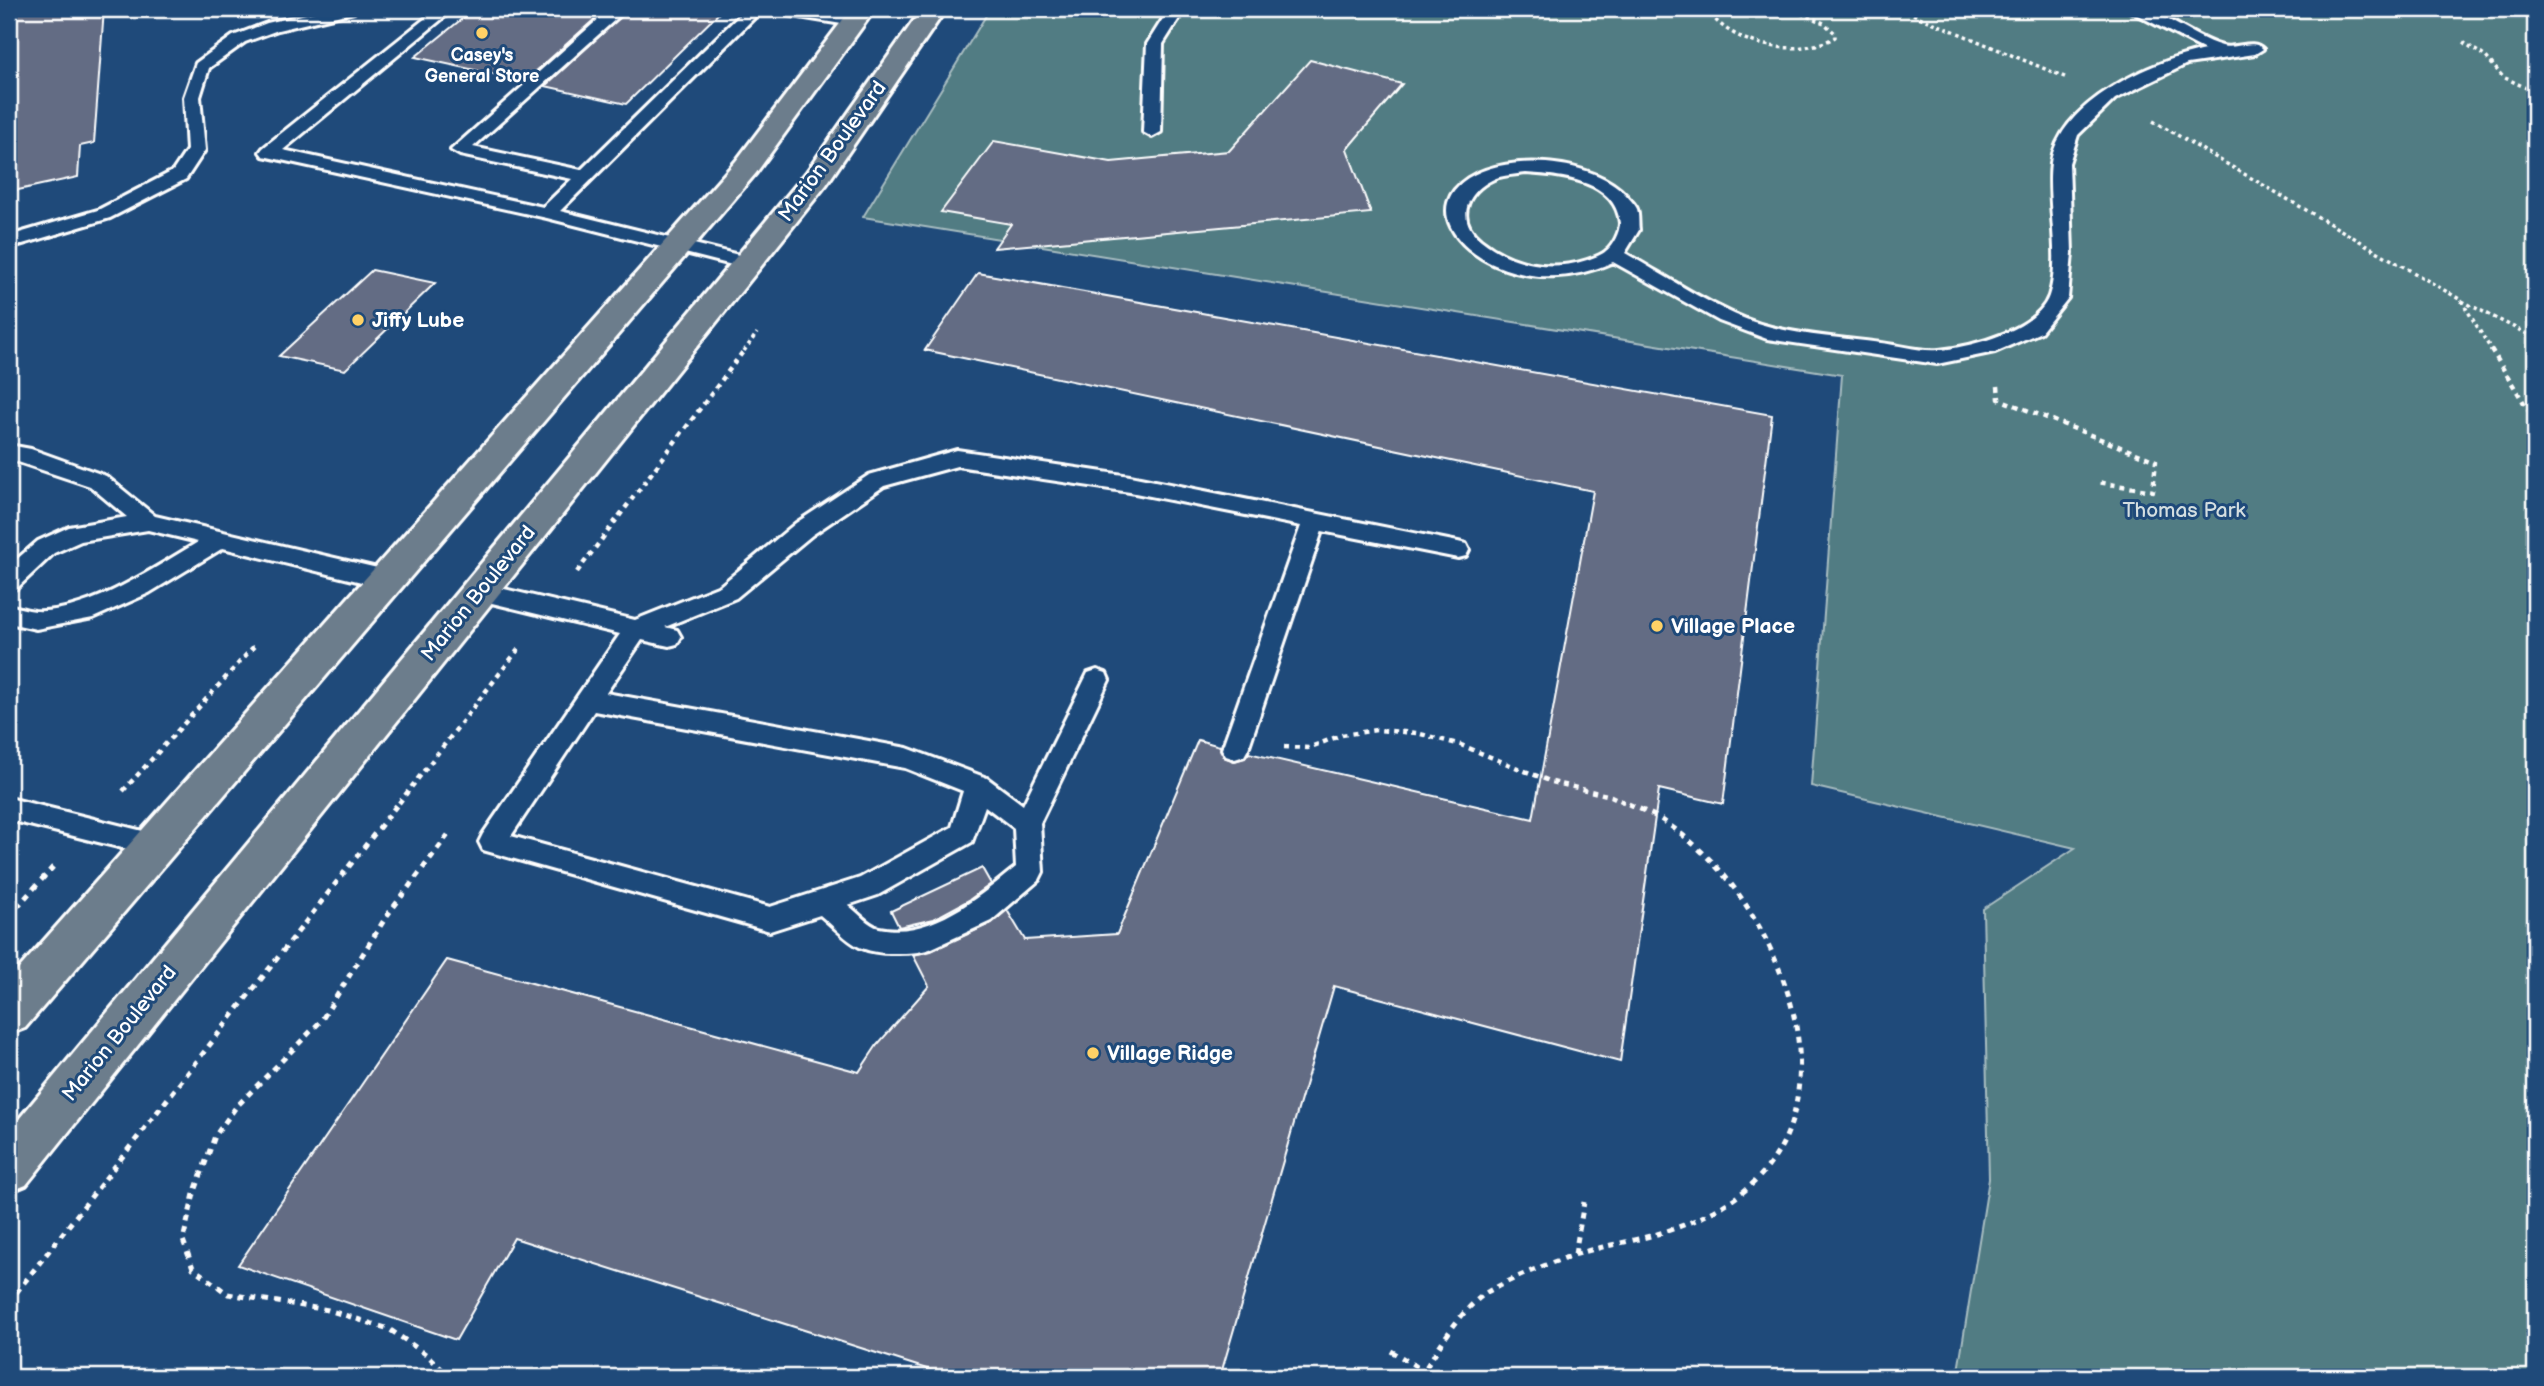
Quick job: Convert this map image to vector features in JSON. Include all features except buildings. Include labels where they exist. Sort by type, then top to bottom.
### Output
[{"type":"main road","name":"Marion Boulevard","points":[[9,1168],[816,179],[934,9]]},
{"type":"main road","points":[[9,1013],[746,167],[859,15]]},
{"type":"lane","points":[[12,244],[104,214],[180,175],[196,150],[192,97],[202,66],[239,39],[273,26],[348,9]]},
{"type":"lane","points":[[446,9],[269,152],[547,213],[748,262]]},
{"type":"lane","points":[[585,176],[460,150],[619,9]]},
{"type":"lane","points":[[547,213],[755,9]]},
{"type":"lane","points":[[781,9],[859,15]]},
{"type":"lane","points":[[1152,132],[1155,44],[1177,9]]},
{"type":"lane","points":[[2134,9],[2221,52]]},
{"type":"lane","points":[[1614,255],[1727,317],[1767,333],[1937,357],[1996,343],[2034,327],[2058,298],[2063,253],[2060,163],[2070,133],[2109,95],[2182,60],[2255,49]]},
{"type":"lane","points":[[1521,167],[1574,172],[1597,181],[1616,194],[1628,209],[1632,225],[1628,242],[1614,255],[1591,267],[1562,272],[1530,270],[1500,262],[1476,249],[1461,232],[1455,214],[1460,196],[1475,182],[1496,172],[1521,167]]},
{"type":"lane","points":[[9,452],[23,454],[98,481],[148,522]]},
{"type":"lane","points":[[978,786],[962,834],[868,887],[770,919],[492,842],[636,629],[729,592],[804,528],[877,480],[957,458],[1130,484],[1458,550]]},
{"type":"lane","points":[[1237,741],[1314,521]]},
{"type":"lane","points":[[9,582],[46,547],[77,533],[148,522],[386,579]]},
{"type":"lane","points":[[9,628],[36,620],[85,612],[141,587],[221,539]]},
{"type":"lane","points":[[479,592],[669,637]]},
{"type":"lane","points":[[9,614],[36,620]]},
{"type":"lane","points":[[824,902],[872,941],[920,940],[981,912],[1030,872],[1027,823],[1097,680]]},
{"type":"lane","points":[[589,700],[907,758],[978,786],[1027,823]]},
{"type":"lane","points":[[9,809],[155,845]]},
{"type":"path","points":[[1715,9],[1711,15],[1720,27],[1752,41],[1811,47],[1831,41],[1835,37],[1835,33],[1824,23],[1789,9]]},
{"type":"path","points":[[1900,9],[2109,95],[2461,300],[2535,338]]},
{"type":"path","points":[[2463,42],[2486,57],[2503,77],[2535,92]]},
{"type":"path","points":[[2461,300],[2535,421]]},
{"type":"path","points":[[9,1302],[550,608],[762,326]]},
{"type":"path","points":[[1996,343],[1999,398],[2156,461],[2152,491],[2097,482]]},
{"type":"path","points":[[1237,741],[1308,748],[1342,736],[1376,730],[1417,733],[1461,745],[1552,782],[1611,796],[1663,820],[1707,854],[1745,900],[1776,960],[1795,1012],[1801,1077],[1792,1127],[1766,1173],[1724,1207],[1664,1232],[1575,1254],[1488,1292],[1452,1327],[1422,1374],[1391,1350]]},
{"type":"path","points":[[450,1377],[427,1355],[389,1329],[328,1310],[228,1294],[193,1268],[183,1240],[194,1194],[215,1136],[236,1107],[321,1021],[386,917],[452,830],[492,842]]},
{"type":"path","points":[[1575,1254],[1584,1202]]},
{"type":"green space","name":"Thomas Park","points":[[990,9],[2535,9],[2535,1377],[1957,1377],[1989,1179],[1983,909],[2075,848],[1811,786],[1842,375],[863,217]]},
{"type":"place","name":"Casey's General Store","points":[[482,33]]},
{"type":"place","name":"Jiffy Lube","points":[[358,320]]},
{"type":"place","name":"Village Place","points":[[1657,626]]},
{"type":"place","name":"Village Ridge","points":[[1093,1053]]}]
